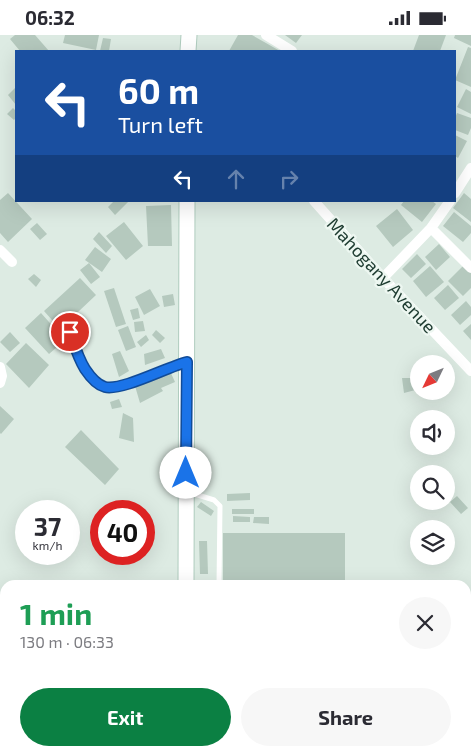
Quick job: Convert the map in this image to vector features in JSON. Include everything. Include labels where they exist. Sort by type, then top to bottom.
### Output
[{"type":"street","points":[[188,50],[189,35]]},
{"type":"street","points":[[266,35],[290,50]]},
{"type":"street","points":[[456,191],[471,168]]},
{"type":"street","points":[[186,580],[187,202]]},
{"type":"street","name":"Mahogany Avenue","points":[[315,202],[383,278],[471,371]]},
{"type":"street","points":[[383,278],[431,228],[449,202]]},
{"type":"street","points":[[431,228],[471,268]]},
{"type":"street","points":[[0,250],[12,262]]},
{"type":"street","points":[[0,367],[2,376],[0,383]]},
{"type":"lane","points":[[70,332],[84,368],[103,387],[112,388],[125,385],[173,365],[187,362]]},
{"type":"lane","points":[[186,492],[214,500],[220,506],[219,580]]},
{"type":"building","points":[[15,35],[35,35],[48,50],[19,50],[10,39]]},
{"type":"building","points":[[65,35],[99,35],[96,50],[63,43]]},
{"type":"building","points":[[238,35],[252,35],[278,50],[230,50]]},
{"type":"building","points":[[285,35],[302,35],[296,43]]},
{"type":"building","points":[[419,35],[446,35],[440,50],[413,50]]},
{"type":"building","points":[[455,35],[471,35],[471,46],[454,38]]},
{"type":"building","points":[[103,38],[111,39],[109,50],[100,50]]},
{"type":"building","points":[[468,47],[471,48],[471,87],[456,80]]},
{"type":"building","points":[[15,88],[15,104],[8,95]]},
{"type":"building","points":[[466,89],[471,92],[471,114],[457,107]]},
{"type":"building","points":[[13,108],[15,110],[15,119],[14,120],[7,114]]},
{"type":"building","points":[[457,113],[471,118],[471,128],[468,135],[456,130]]},
{"type":"building","points":[[456,136],[467,141],[458,158],[456,157]]},
{"type":"building","points":[[8,193],[32,219],[8,242],[0,233],[0,200]]},
{"type":"building","points":[[464,193],[471,199],[471,222],[453,208]]},
{"type":"building","points":[[113,202],[128,202],[115,215],[108,207]]},
{"type":"building","points":[[403,202],[433,202],[436,204],[422,222],[401,205]]},
{"type":"building","points":[[171,205],[172,246],[148,246],[146,206]]},
{"type":"building","points":[[397,209],[413,230],[393,247],[376,226]]},
{"type":"building","points":[[454,212],[471,226],[471,233],[463,242],[443,226]]},
{"type":"building","points":[[124,222],[143,246],[126,260],[106,236]]},
{"type":"building","points":[[37,223],[47,234],[40,240],[30,229]]},
{"type":"building","points":[[99,232],[112,246],[106,253],[93,239]]},
{"type":"building","points":[[439,244],[450,257],[436,270],[425,257]]},
{"type":"building","points":[[95,247],[111,259],[102,272],[85,260]]},
{"type":"building","points":[[417,254],[426,264],[411,278],[402,269]]},
{"type":"building","points":[[89,263],[100,277],[91,284],[80,270]]},
{"type":"building","points":[[465,264],[471,271],[471,288],[463,296],[448,281]]},
{"type":"building","points":[[430,266],[444,282],[426,297],[413,281]]},
{"type":"building","points":[[34,274],[41,280],[36,287],[28,279]]},
{"type":"building","points":[[80,278],[96,295],[60,329],[44,311]]},
{"type":"building","points":[[448,285],[459,298],[445,310],[434,298]]},
{"type":"building","points":[[114,288],[126,324],[116,327],[104,291]]},
{"type":"building","points":[[150,289],[160,306],[144,315],[135,297]]},
{"type":"building","points":[[173,294],[175,305],[164,307],[162,296]]},
{"type":"building","points":[[466,301],[471,307],[471,315],[460,325],[451,315]]},
{"type":"building","points":[[138,308],[140,318],[133,320],[130,310]]},
{"type":"building","points":[[41,313],[65,340],[49,354],[25,328]]},
{"type":"building","points":[[81,315],[87,326],[79,331],[73,320]]},
{"type":"building","points":[[143,321],[145,331],[135,332],[134,322]]},
{"type":"building","points":[[471,324],[471,340],[463,331]]},
{"type":"building","points":[[128,326],[136,347],[126,351],[118,330]]},
{"type":"building","points":[[156,330],[165,338],[160,343],[152,335]]},
{"type":"building","points":[[10,332],[20,343],[10,352],[0,342]]},
{"type":"building","points":[[146,335],[149,340],[141,347],[137,342]]},
{"type":"building","points":[[26,343],[49,365],[29,388],[6,364]]},
{"type":"building","points":[[161,349],[165,358],[145,365],[144,354]]},
{"type":"building","points":[[120,351],[129,371],[119,377],[112,354]]},
{"type":"building","points":[[170,371],[175,382],[161,388],[163,391],[140,403],[135,386]]},
{"type":"building","points":[[402,378],[410,378],[410,391],[404,393]]},
{"type":"building","points":[[119,399],[122,407],[112,409],[110,402]]},
{"type":"building","points":[[0,406],[14,419],[1,434],[0,433]]},
{"type":"building","points":[[123,413],[133,418],[134,442],[119,438]]},
{"type":"building","points":[[81,430],[119,469],[105,485],[65,447]]},
{"type":"building","points":[[250,493],[250,500],[227,501],[227,494]]},
{"type":"building","points":[[457,496],[468,508],[461,514],[455,507],[455,498]]},
{"type":"building","points":[[201,502],[214,511],[211,516],[197,507]]},
{"type":"building","points":[[232,509],[254,509],[254,514],[232,514]]},
{"type":"building","points":[[233,516],[250,517],[250,522],[233,522]]},
{"type":"building","points":[[254,517],[269,517],[269,524],[253,523]]},
{"type":"building","points":[[223,533],[345,533],[345,580],[223,580]]},
{"type":"building","points":[[199,541],[207,541],[208,574],[200,574]]},
{"type":"route","points":[[70,332],[84,368],[103,387],[112,388],[125,385],[173,365],[187,362],[186,473]]}]
